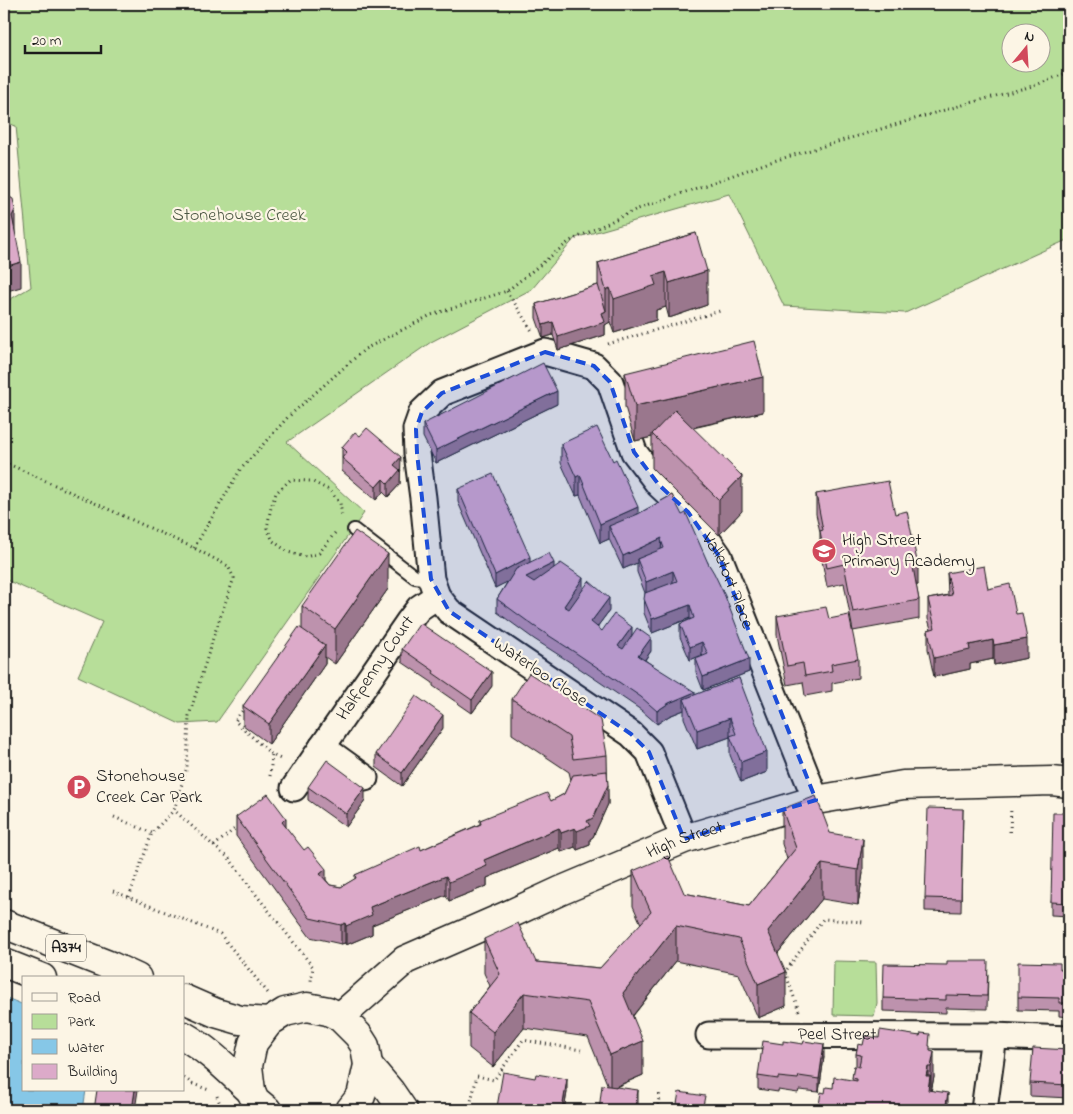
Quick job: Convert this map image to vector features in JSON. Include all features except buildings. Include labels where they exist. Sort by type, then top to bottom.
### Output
[{"type":"street","name":"Valletort Place","points":[[555,355],[594,366],[610,382],[634,452],[659,485],[688,512],[719,556],[816,800]]},
{"type":"street","points":[[434,588],[417,453],[416,429],[422,412],[442,393],[555,355]]},
{"type":"street","name":"Halfpenny Court","points":[[300,779],[408,621],[434,588]]},
{"type":"street","name":"Waterloo Close","points":[[434,588],[449,611],[631,734],[649,752],[684,839]]},
{"type":"street","points":[[322,747],[365,778]]},
{"type":"street","name":"High Street","points":[[340,1017],[405,960],[560,891],[684,839],[816,800],[903,785],[1052,780],[1069,783]]},
{"type":"street","name":"A374","points":[[4,924],[133,976]]},
{"type":"street","name":"A374","points":[[4,963],[37,976]]},
{"type":"street","points":[[185,999],[216,1013],[240,1020],[328,1011],[340,1017],[358,1035],[365,1046],[368,1065],[361,1096],[350,1110]]},
{"type":"street","points":[[257,1103],[248,1066],[253,1044],[287,1014]]},
{"type":"street","name":"Peel Street","points":[[709,1035],[994,1036],[1069,1039]]},
{"type":"street","points":[[984,1110],[994,1036]]},
{"type":"street","points":[[185,1037],[225,1067],[257,1103]]},
{"type":"street","points":[[368,1065],[403,1110]]},
{"type":"lane","points":[[354,530],[415,577],[434,588]]},
{"type":"path","points":[[194,548],[240,470],[288,418],[365,350],[431,315],[507,291],[570,241],[635,210],[767,164],[948,109],[1036,85],[1069,72]]},
{"type":"path","points":[[507,291],[555,355],[720,311]]},
{"type":"path","points":[[4,462],[194,548],[228,566],[234,578],[189,716],[187,767],[174,810],[152,833],[129,897]]},
{"type":"path","points":[[340,528],[319,553],[306,557],[288,552],[273,541],[266,528],[276,493],[290,480],[311,481],[329,490],[340,503],[341,522]]},
{"type":"path","points":[[246,705],[235,721],[300,779]]},
{"type":"path","points":[[113,891],[220,934],[287,1014],[314,967],[229,858],[174,810]]},
{"type":"path","points":[[114,817],[152,833]]},
{"type":"path","points":[[214,846],[241,824]]},
{"type":"path","points":[[807,1035],[785,972],[823,919],[863,922]]},
{"type":"path","points":[[469,1110],[477,1076],[494,1080],[524,1040],[581,1050]]},
{"type":"path","points":[[185,1079],[193,1084],[215,1092]]},
{"type":"path","points":[[657,1110],[660,1092]]},
{"type":"highlighted area","points":[[545,352],[594,366],[610,382],[634,452],[659,485],[688,512],[719,556],[816,800],[684,839],[649,752],[631,734],[449,611],[431,579],[417,453],[416,429],[422,412],[442,393]]},
{"type":"green space","name":"Stonehouse Creek","points":[[5,4],[1069,4],[1069,239],[905,313],[784,306],[729,194],[575,238],[532,289],[431,342],[287,442],[364,513],[217,722],[180,724],[78,676],[102,622],[4,579],[4,303],[31,287],[16,126],[4,122]]},
{"type":"green space","points":[[834,961],[876,962],[877,1003],[874,1016],[833,1015]]},
{"type":"water","points":[[4,997],[22,1004],[22,1092],[86,1092],[83,1110],[4,1110]]},
{"type":"place","name":"High Street Primary Academy","points":[[824,551]]},
{"type":"place","name":"Stonehouse Creek Car Park","points":[[79,787]]}]
